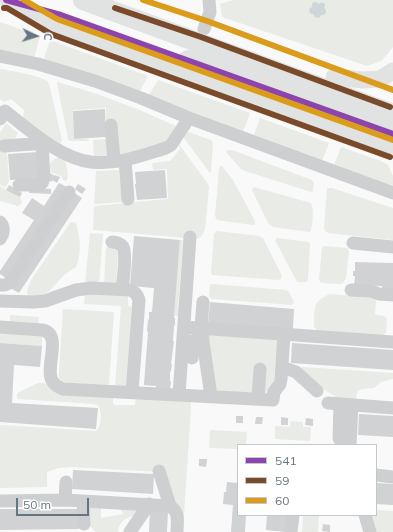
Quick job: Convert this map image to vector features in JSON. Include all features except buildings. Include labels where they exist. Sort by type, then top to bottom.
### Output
[{"type":"highway","points":[[83,0],[393,114]]},
{"type":"highway","points":[[118,0],[204,29],[393,99]]},
{"type":"highway","points":[[8,1],[54,26],[393,150]]},
{"type":"highway","points":[[8,1],[61,15],[393,134]]},
{"type":"highway","points":[[327,125],[338,119],[344,106],[346,92],[337,78]]},
{"type":"main road","points":[[337,78],[363,80],[380,79],[393,71]]},
{"type":"street","points":[[204,29],[210,12],[209,0]]},
{"type":"street","points":[[0,56],[38,64],[95,81],[189,118],[393,193]]},
{"type":"street","points":[[308,94],[344,106]]},
{"type":"street","points":[[2,112],[44,143],[80,159],[94,162],[120,161],[166,148],[171,145],[189,118]]},
{"type":"street","points":[[111,125],[128,200]]},
{"type":"street","points":[[4,146],[44,143]]},
{"type":"street","points":[[19,185],[38,185],[42,183],[44,178],[44,143]]},
{"type":"street","points":[[0,285],[9,283],[69,192]]},
{"type":"street","points":[[0,222],[4,227],[4,233],[0,239]]},
{"type":"street","points":[[179,395],[190,237]]},
{"type":"street","points":[[112,242],[118,243],[123,248],[125,256],[122,289]]},
{"type":"street","points":[[353,243],[393,247]]},
{"type":"street","points":[[188,279],[201,299],[202,334],[211,396]]},
{"type":"street","points":[[0,301],[39,302],[85,288],[122,289],[134,292],[139,300],[132,392]]},
{"type":"street","points":[[351,290],[371,291],[379,294],[393,295]]},
{"type":"street","points":[[0,327],[46,330],[49,332],[52,339],[50,374],[52,381],[56,386],[63,389],[273,400],[274,392],[280,384],[284,334]]},
{"type":"street","points":[[184,327],[202,334],[284,334],[393,342]]},
{"type":"street","points":[[192,358],[193,341],[202,334]]},
{"type":"street","points":[[282,368],[296,372],[317,391]]},
{"type":"street","points":[[258,399],[260,369]]},
{"type":"street","points":[[350,444],[340,404],[393,408]]},
{"type":"street","points":[[159,471],[170,506]]},
{"type":"street","points":[[377,476],[393,477]]},
{"type":"street","points":[[66,482],[66,500]]},
{"type":"street","points":[[0,500],[66,500],[170,506],[175,509],[178,515],[177,532]]},
{"type":"street","points":[[83,501],[84,524]]},
{"type":"street","points":[[130,532],[149,504]]},
{"type":"street","points":[[291,532],[293,516]]},
{"type":"street","points":[[365,516],[370,532]]},
{"type":"shaded area","points":[[234,0],[393,0],[393,47],[381,61],[367,66],[222,17],[220,4]]},
{"type":"shaded area","points":[[314,2],[319,4],[322,2],[325,4],[324,8],[326,13],[321,15],[319,18],[310,13],[309,9],[312,7]]},
{"type":"shaded area","points":[[0,22],[40,36],[34,58],[0,50]]},
{"type":"shaded area","points":[[50,40],[148,76],[140,91],[44,59]]},
{"type":"shaded area","points":[[0,69],[33,76],[48,82],[62,140],[61,143],[47,136],[23,118],[24,110],[11,99],[4,102],[0,99]]},
{"type":"shaded area","points":[[158,80],[250,113],[243,132],[191,113],[149,95]]},
{"type":"shaded area","points":[[58,82],[97,94],[176,126],[165,142],[119,156],[106,122],[106,108],[73,110],[74,139],[89,140],[70,141],[68,139]]},
{"type":"shaded area","points":[[260,118],[329,143],[322,161],[254,135]]},
{"type":"shaded area","points":[[6,123],[18,133],[7,152],[9,181],[6,187],[0,185],[0,133]]},
{"type":"shaded area","points":[[186,131],[211,140],[213,143],[210,173],[183,137]]},
{"type":"shaded area","points":[[107,139],[108,157],[94,157],[93,140]]},
{"type":"shaded area","points":[[176,143],[178,143],[209,187],[205,229],[202,236],[197,239],[94,230],[94,207],[96,206],[168,198],[167,170],[153,170],[152,163],[170,161],[180,149]]},
{"type":"shaded area","points":[[341,147],[381,161],[388,165],[393,176],[393,188],[334,165]]},
{"type":"shaded area","points":[[227,150],[232,150],[312,180],[314,183],[313,191],[311,192],[245,171],[241,169],[226,152]]},
{"type":"shaded area","points":[[62,156],[64,157],[67,169],[68,176],[66,181],[63,180],[61,176],[51,172],[50,168],[52,161]]},
{"type":"shaded area","points":[[220,166],[222,166],[233,180],[255,221],[255,224],[253,225],[217,220],[215,216]]},
{"type":"shaded area","points":[[119,170],[122,202],[94,204],[96,171]]},
{"type":"shaded area","points":[[0,186],[20,197],[22,203],[18,206],[0,201]]},
{"type":"shaded area","points":[[254,187],[311,203],[313,218],[310,232],[273,227],[268,223],[252,190]]},
{"type":"shaded area","points":[[327,188],[332,188],[393,208],[393,240],[328,233],[325,231]]},
{"type":"shaded area","points":[[72,222],[76,223],[79,234],[80,251],[76,267],[46,293],[37,296],[28,296],[27,294],[31,280]]},
{"type":"shaded area","points":[[217,231],[259,236],[263,238],[282,276],[281,279],[212,275],[214,234]]},
{"type":"shaded area","points":[[90,233],[103,234],[99,284],[85,285]]},
{"type":"shaded area","points":[[277,238],[309,242],[307,282],[297,282],[275,240]]},
{"type":"shaded area","points":[[180,240],[183,240],[178,308],[180,309],[182,316],[174,316]]},
{"type":"shaded area","points":[[324,246],[347,248],[349,251],[346,278],[341,284],[321,283],[319,279],[322,248]]},
{"type":"shaded area","points":[[106,247],[117,250],[118,255],[116,283],[104,285]]},
{"type":"shaded area","points":[[210,285],[286,290],[289,292],[294,302],[292,305],[212,299],[209,297]]},
{"type":"shaded area","points":[[85,294],[128,295],[128,306],[132,307],[125,387],[115,387],[121,306],[84,304]]},
{"type":"shaded area","points":[[330,294],[371,297],[375,299],[375,314],[385,316],[387,319],[386,333],[382,336],[318,331],[314,327],[315,307],[320,300]]},
{"type":"shaded area","points":[[63,309],[114,312],[109,384],[67,383],[59,379]]},
{"type":"shaded area","points":[[10,315],[39,317],[38,326],[10,324]]},
{"type":"shaded area","points":[[0,332],[42,335],[42,346],[0,343]]},
{"type":"shaded area","points":[[207,333],[278,337],[273,393],[216,392]]},
{"type":"shaded area","points":[[302,367],[393,373],[393,379],[381,382],[374,388],[362,389],[358,391],[355,401],[339,400],[318,386],[300,369]]},
{"type":"shaded area","points":[[38,383],[45,383],[54,390],[113,397],[113,403],[115,405],[135,405],[136,397],[190,402],[191,407],[183,532],[158,472],[71,467],[59,468],[47,472],[47,487],[0,488],[0,425],[96,431],[98,428],[101,415],[98,405],[18,399],[17,394],[19,392]]},
{"type":"shaded area","points":[[291,421],[303,422],[303,427],[311,427],[310,441],[275,439],[275,426],[290,427]]},
{"type":"shaded area","points":[[210,430],[247,432],[246,444],[237,444],[237,449],[209,448]]},
{"type":"shaded area","points":[[101,506],[101,518],[123,514],[120,508],[137,509],[137,514],[122,522],[118,532],[96,532],[88,524],[88,509]]},
{"type":"shaded area","points":[[377,510],[393,511],[393,532],[376,532],[372,516],[377,516]]},
{"type":"shaded area","points":[[303,516],[319,516],[318,532],[302,532]]},
{"type":"transit line","name":"541","points":[[6,0],[61,15],[393,134]]},
{"type":"transit line","name":"60","points":[[24,0],[57,19],[393,140]]},
{"type":"transit line","name":"60","points":[[143,0],[207,21],[393,90]]},
{"type":"transit line","name":"59","points":[[4,8],[7,8],[51,34],[390,157]]},
{"type":"transit line","name":"59","points":[[115,8],[201,37],[390,107]]}]
